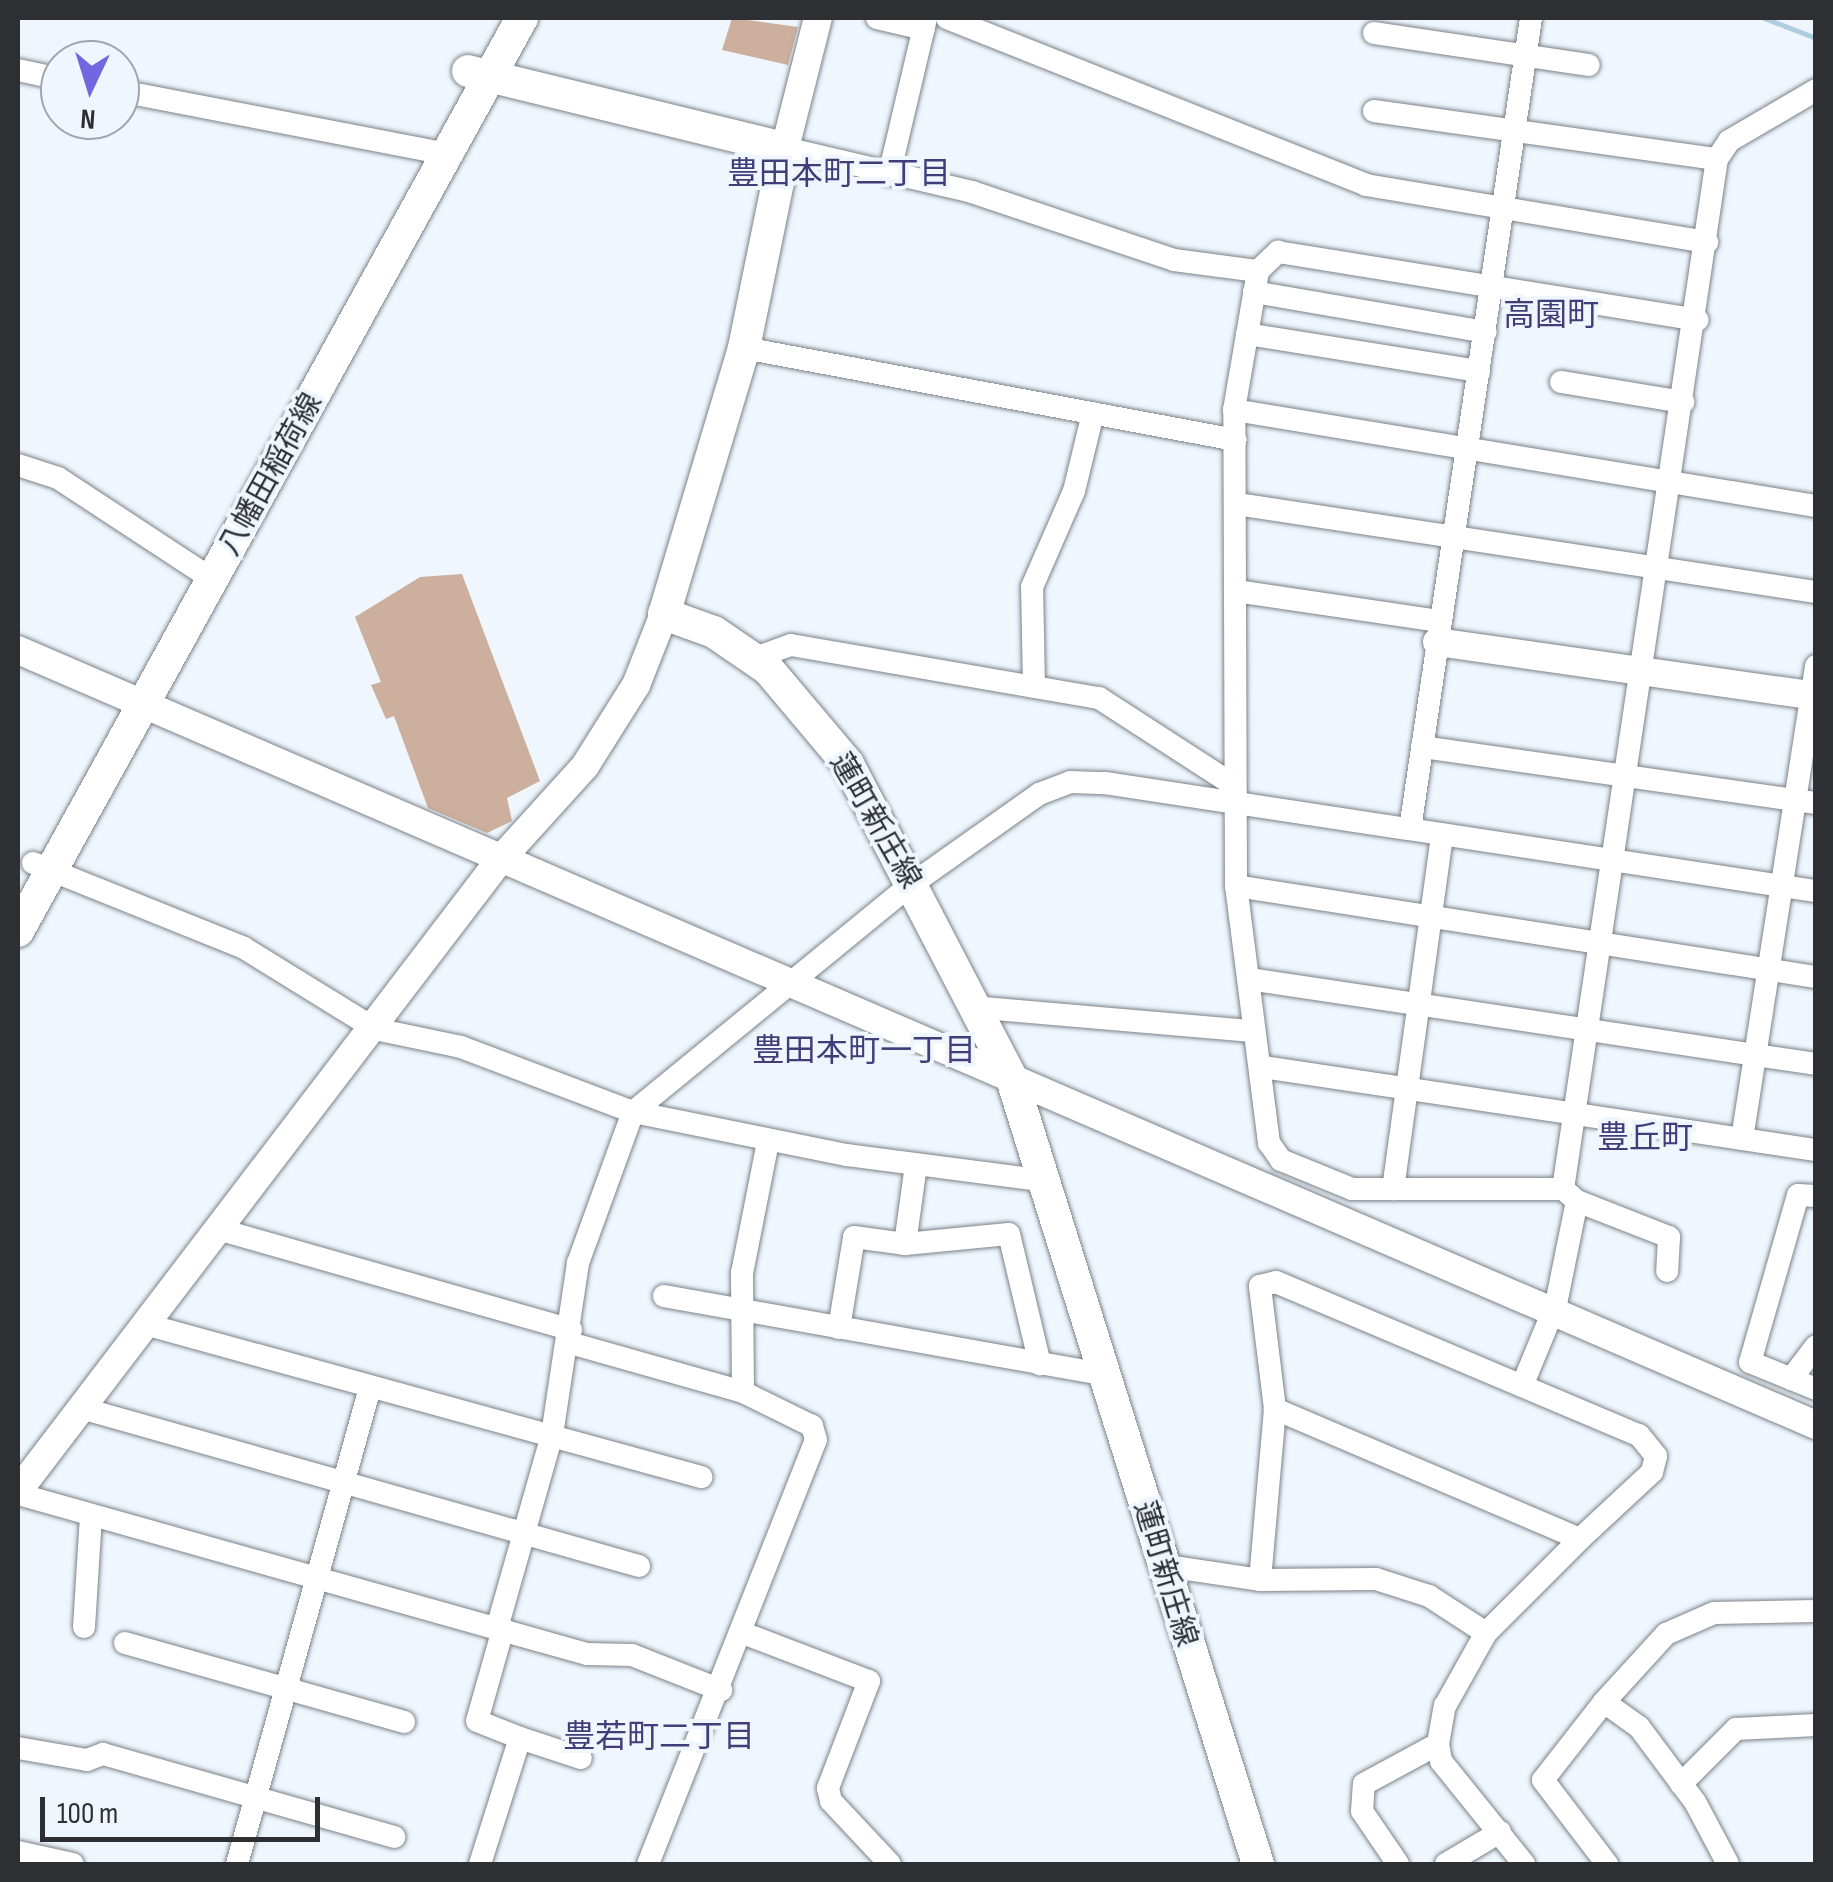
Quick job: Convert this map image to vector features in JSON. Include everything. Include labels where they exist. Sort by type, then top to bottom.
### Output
[{"type":"main road","name":"八幡田稲荷線","points":[[478,76],[498,18]]},
{"type":"main road","name":"八幡田稲荷線","points":[[18,931],[33,876],[137,700],[478,76],[522,18]]},
{"type":"main road","points":[[478,76],[786,148],[744,348],[664,614]]},
{"type":"main road","name":"蓮町新庄線","points":[[664,614],[714,632],[754,658],[848,764],[971,1007],[1012,1079],[1048,1181],[1160,1565],[1258,1864]]},
{"type":"street","points":[[818,18],[786,148],[890,176],[972,192],[1174,260],[1256,282],[1486,332]]},
{"type":"street","points":[[877,18],[925,23],[890,176]]},
{"type":"street","points":[[948,18],[1366,185],[1707,242]]},
{"type":"street","points":[[1410,829],[1531,18]]},
{"type":"street","points":[[1374,33],[1589,65]]},
{"type":"street","points":[[1522,1386],[1551,1312],[1570,1195],[1574,1114],[1656,567],[1698,320],[1717,159],[1729,141],[1816,90]]},
{"type":"street","points":[[140,95],[437,150]]},
{"type":"street","points":[[1374,111],[1717,159]]},
{"type":"street","points":[[1667,1271],[1669,1236],[1570,1195],[1352,1189],[1280,1160],[1270,1143],[1263,1067],[1253,1031],[1236,886],[1234,410],[1256,282],[1278,252],[1698,320]]},
{"type":"street","points":[[1247,334],[1479,371]]},
{"type":"street","points":[[744,348],[1235,440]]},
{"type":"street","points":[[1560,382],[1684,402]]},
{"type":"street","points":[[1234,410],[1816,506]]},
{"type":"street","points":[[1034,687],[1032,587],[1074,492],[1093,413]]},
{"type":"street","points":[[18,465],[58,478],[204,574]]},
{"type":"street","points":[[1237,504],[1816,592]]},
{"type":"street","points":[[1236,591],[1640,670],[1813,695]]},
{"type":"street","points":[[664,614],[618,719],[499,861],[375,1029],[18,1492],[587,1654],[632,1655],[721,1690]]},
{"type":"street","points":[[754,658],[790,645],[1100,698],[1235,794]]},
{"type":"street","points":[[18,650],[499,861],[1816,1426]]},
{"type":"street","points":[[1742,1139],[1782,885],[1805,802],[1816,666]]},
{"type":"street","points":[[1422,747],[1805,802]]},
{"type":"street","points":[[581,1758],[477,1721],[552,1434],[570,1337],[578,1263],[633,1112],[912,884],[1008,813],[1070,782],[1235,794],[1410,829],[1612,856],[1816,891]]},
{"type":"street","points":[[1393,1189],[1442,834]]},
{"type":"street","points":[[33,876],[244,948],[375,1029],[461,1047],[633,1112],[768,1142],[1048,1181]]},
{"type":"street","points":[[1236,886],[1816,977]]},
{"type":"street","points":[[1249,979],[1816,1064]]},
{"type":"street","points":[[971,1007],[1253,1031]]},
{"type":"street","points":[[1263,1067],[1816,1150]]},
{"type":"street","points":[[743,1392],[742,1311],[768,1142]]},
{"type":"street","points":[[905,1244],[916,1165]]},
{"type":"street","points":[[1816,1196],[1798,1195],[1750,1362],[1816,1390]]},
{"type":"street","points":[[221,1230],[743,1392],[812,1426],[816,1440],[721,1690],[648,1864]]},
{"type":"street","points":[[840,1328],[854,1237],[905,1244],[1009,1234],[1040,1364]]},
{"type":"street","points":[[1260,1580],[1276,1409],[1260,1286],[1276,1282],[1639,1436],[1656,1456],[1652,1472],[1486,1633],[1445,1706],[1438,1744],[1441,1760],[1524,1864]]},
{"type":"street","points":[[664,1296],[1107,1376]]},
{"type":"street","points":[[148,1325],[701,1477]]},
{"type":"street","points":[[1791,1379],[1816,1346]]},
{"type":"street","points":[[238,1864],[370,1388]]},
{"type":"street","points":[[80,1408],[638,1566]]},
{"type":"street","points":[[1276,1409],[1580,1540]]},
{"type":"street","points":[[84,1627],[91,1515]]},
{"type":"street","points":[[1160,1565],[1260,1580],[1376,1578],[1429,1596],[1486,1633]]},
{"type":"street","points":[[1608,1864],[1544,1780],[1604,1702],[1666,1634],[1714,1614],[1816,1612]]},
{"type":"street","points":[[742,1634],[869,1680],[828,1788],[831,1802],[890,1864]]},
{"type":"street","points":[[125,1643],[404,1722]]},
{"type":"street","points":[[1604,1702],[1639,1727],[1681,1784],[1728,1864]]},
{"type":"street","points":[[1681,1784],[1736,1729],[1816,1725]]},
{"type":"street","points":[[480,1864],[520,1738]]},
{"type":"street","points":[[1398,1864],[1362,1812],[1364,1784],[1438,1744]]},
{"type":"street","points":[[18,1748],[87,1760],[103,1754],[394,1837]]},
{"type":"street","points":[[1446,1864],[1500,1832]]},
{"type":"street","points":[[18,1852],[74,1864]]},
{"type":"building","points":[[732,18],[798,27],[788,65],[722,50]]},
{"type":"building","points":[[462,574],[540,781],[507,798],[512,821],[487,833],[428,808],[394,716],[386,719],[371,685],[381,682],[355,617],[420,577]]},
{"type":"waterway","points":[[1764,18],[1816,38]]},
{"type":"district","name":"豊田本町二丁目","points":[[839,175]]},
{"type":"district","name":"高園町","points":[[1551,316]]},
{"type":"district","name":"豊田本町一丁目","points":[[864,1052]]},
{"type":"district","name":"豊丘町","points":[[1645,1139]]},
{"type":"district","name":"豊若町二丁目","points":[[659,1738]]}]
